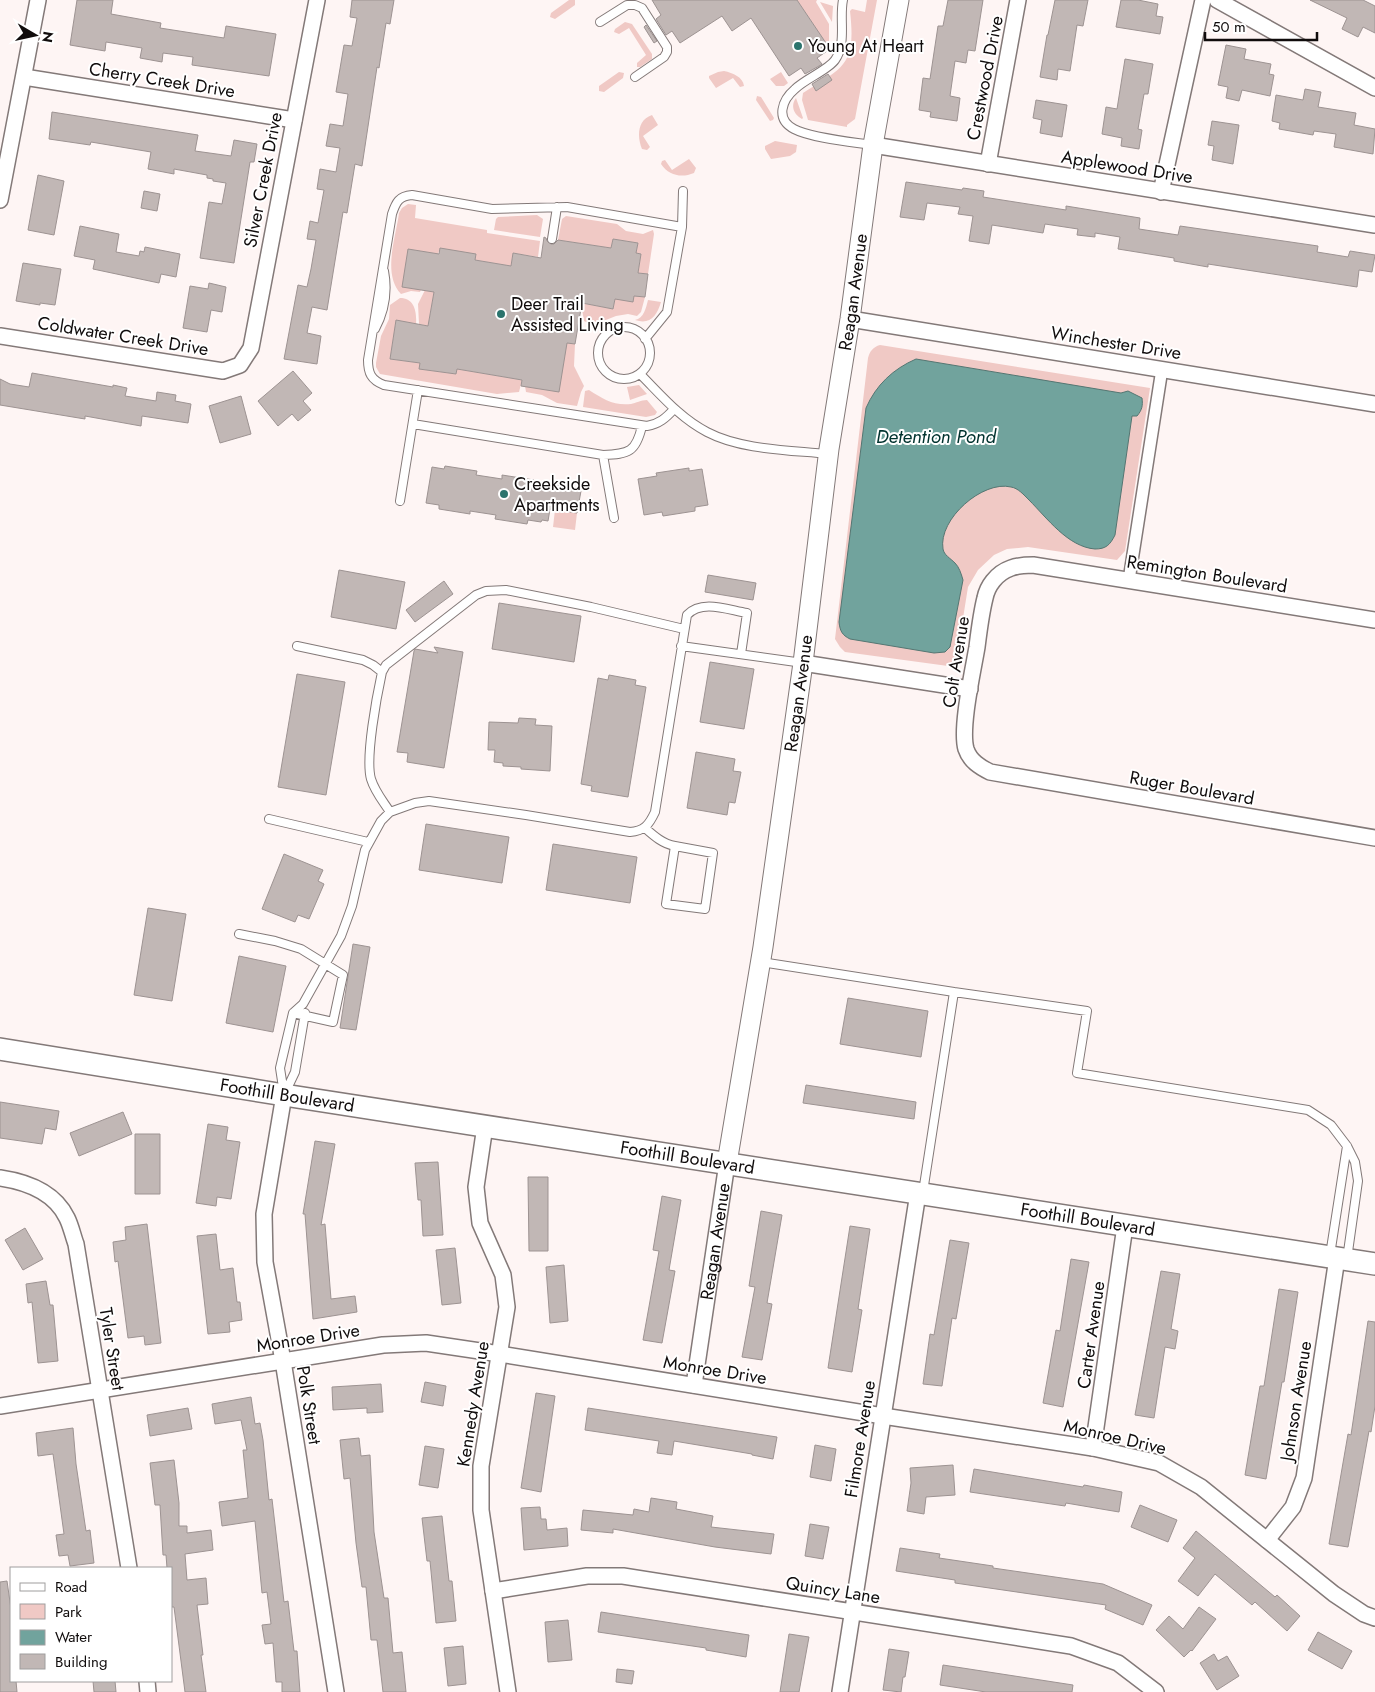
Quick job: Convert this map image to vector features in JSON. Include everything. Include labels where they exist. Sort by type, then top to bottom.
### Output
[{"type":"main road","name":"Foothill Boulevard","points":[[0,1049],[284,1095],[1375,1264]]},
{"type":"street","points":[[0,200],[38,0]]},
{"type":"street","name":"Silver Creek Drive","points":[[240,365],[250,348],[317,0]]},
{"type":"street","name":"Reagan Avenue","points":[[694,1385],[727,1163],[761,962],[803,663],[829,454],[850,319],[873,145],[899,0]]},
{"type":"street","name":"Crestwood Drive","points":[[988,164],[1018,0]]},
{"type":"street","points":[[1161,192],[1203,0]]},
{"type":"street","points":[[1217,0],[1375,88]]},
{"type":"street","name":"Cherry Creek Drive","points":[[24,77],[294,120]]},
{"type":"street","name":"Applewood Drive","points":[[873,145],[1375,225]]},
{"type":"street","name":"Winchester Drive","points":[[850,319],[1375,404]]},
{"type":"street","name":"Coldwater Creek Drive","points":[[0,336],[223,371],[240,365]]},
{"type":"street","points":[[1129,580],[1162,369]]},
{"type":"street","name":"Colt Avenue","points":[[1003,775],[980,767],[967,750],[964,739],[970,689],[985,597],[992,583],[999,575],[1017,565],[1033,565]]},
{"type":"street","name":"Remington Boulevard","points":[[1033,565],[1375,620]]},
{"type":"street","points":[[803,663],[970,689]]},
{"type":"street","name":"Ruger Boulevard","points":[[1003,775],[1375,838]]},
{"type":"street","name":"Polk Street","points":[[284,1095],[264,1214],[265,1262],[283,1361],[336,1692]]},
{"type":"street","name":"Kennedy Avenue","points":[[485,1126],[476,1187],[480,1222],[503,1275],[507,1307],[481,1466],[481,1510],[508,1692]]},
{"type":"street","name":"Tyler Street","points":[[0,1178],[30,1185],[53,1199],[67,1218],[76,1244],[128,1567]]},
{"type":"street","name":"Filmore Avenue","points":[[840,1692],[920,1193]]},
{"type":"street","name":"Carter Avenue","points":[[1093,1448],[1125,1226]]},
{"type":"street","name":"Johnson Avenue","points":[[1267,1540],[1293,1507],[1304,1478],[1338,1259]]},
{"type":"street","name":"Monroe Drive","points":[[0,1406],[382,1345],[426,1343],[500,1354],[1093,1448],[1159,1463],[1201,1487],[1334,1594],[1364,1614],[1375,1618]]},
{"type":"street","name":"Quincy Lane","points":[[493,1591],[586,1576],[623,1576],[1071,1646],[1118,1663],[1156,1692]]},
{"type":"lane","points":[[843,0],[841,44],[834,61],[800,84],[786,97],[782,106],[783,117],[788,125],[795,130],[873,145]]},
{"type":"lane","points":[[600,22],[630,3],[642,8],[667,47],[667,52],[664,57],[635,76]]},
{"type":"lane","points":[[645,338],[667,312],[682,227],[684,191]]},
{"type":"lane","points":[[674,409],[664,420],[655,425],[642,426],[384,385],[376,382],[370,375],[368,360],[392,214],[398,199],[404,195],[492,209],[567,207],[682,227]]},
{"type":"lane","points":[[552,239],[557,207]]},
{"type":"lane","points":[[622,327],[638,331],[645,338],[650,352],[649,360],[646,368],[640,374],[632,378],[623,379],[614,378],[606,373],[598,357],[598,348],[601,340],[607,333],[622,327]]},
{"type":"lane","points":[[640,374],[674,409],[708,432],[725,439],[751,445],[829,454]]},
{"type":"lane","points":[[400,501],[418,390]]},
{"type":"lane","points":[[413,424],[604,455],[623,454],[632,449],[638,440],[642,426]]},
{"type":"lane","points":[[604,455],[614,518]]},
{"type":"lane","points":[[390,812],[375,790],[370,776],[369,758],[382,672],[386,665],[476,595],[486,591],[506,590],[591,607],[684,629]]},
{"type":"lane","points":[[284,1095],[280,1068],[293,1013],[302,1004],[344,928],[352,906],[368,842],[381,821],[390,812],[415,803],[429,802],[630,832],[645,828],[655,812],[687,615],[699,606],[747,613],[741,654]]},
{"type":"lane","points":[[297,646],[363,660],[382,672]]},
{"type":"lane","points":[[681,646],[803,663]]},
{"type":"lane","points":[[269,819],[368,842]]},
{"type":"lane","points":[[645,828],[663,842],[713,853],[705,909],[666,904],[675,846]]},
{"type":"lane","points":[[239,934],[275,941],[301,949],[344,975],[333,1022],[293,1013]]},
{"type":"lane","points":[[761,962],[1087,1011],[1077,1073],[1308,1110],[1331,1125],[1347,1146],[1355,1162],[1358,1181],[1338,1259]]},
{"type":"lane","points":[[920,1193],[954,992]]},
{"type":"lane","points":[[284,1095],[296,1072],[306,1016],[302,1004]]},
{"type":"lane","points":[[1338,1259],[1347,1146]]},
{"type":"green space","points":[[569,0],[575,0],[575,5],[555,19],[550,17],[551,13]]},
{"type":"green space","points":[[797,0],[817,0],[816,2],[829,24],[829,48]]},
{"type":"green space","points":[[867,0],[877,0],[855,119],[847,127],[808,120],[802,100],[803,93],[829,77],[844,62],[849,53],[851,43],[850,11],[852,9],[865,12]]},
{"type":"green space","points":[[820,2],[833,6],[832,22]]},
{"type":"green space","points":[[625,22],[632,24],[652,54],[652,59],[640,67],[637,67],[637,63],[646,55],[629,28],[619,34],[614,32],[615,29]]},
{"type":"green space","points":[[724,71],[740,78],[744,86],[740,87],[733,78],[716,88],[709,76]]},
{"type":"green space","points":[[619,72],[624,73],[623,78],[604,92],[599,91],[599,86]]},
{"type":"green space","points":[[781,72],[788,83],[784,86],[776,86],[770,79]]},
{"type":"green space","points":[[757,96],[761,97],[774,118],[773,120],[770,121],[756,100]]},
{"type":"green space","points":[[796,98],[802,119],[794,110],[793,104]]},
{"type":"green space","points":[[652,115],[658,125],[643,136],[650,147],[647,150],[642,149],[639,139],[641,125],[647,117]]},
{"type":"green space","points":[[775,141],[797,145],[796,152],[790,156],[771,159],[765,146]]},
{"type":"green space","points":[[689,159],[696,168],[694,173],[680,176],[668,171],[661,164],[665,160],[672,170]]},
{"type":"green space","points":[[408,204],[416,205],[415,218],[487,230],[487,233],[540,241],[538,257],[513,253],[511,266],[475,260],[475,254],[440,249],[420,292],[411,291],[401,294],[395,286],[391,266],[399,213]]},
{"type":"green space","points":[[537,215],[543,219],[540,237],[494,230],[498,217]]},
{"type":"green space","points":[[566,216],[617,224],[626,231],[643,234],[653,230],[648,274],[638,273],[641,254],[636,253],[638,243],[613,239],[611,248],[558,240],[562,219]]},
{"type":"green space","points":[[425,290],[434,292],[428,326],[419,324],[418,304]]},
{"type":"green space","points":[[634,296],[645,297],[641,312],[637,316],[628,314],[616,316],[593,325],[584,321],[581,303],[613,309],[615,299]]},
{"type":"green space","points":[[400,298],[409,300],[414,306],[416,324],[396,321],[390,359],[420,363],[420,369],[456,374],[457,369],[522,380],[519,392],[497,394],[380,374],[376,363],[381,336],[389,319],[390,305]]},
{"type":"green space","points":[[648,300],[661,302],[655,315],[645,321],[635,320],[643,315]]},
{"type":"green space","points":[[567,343],[575,344],[574,366],[584,386],[577,406],[557,403],[542,395],[526,392],[525,386]]},
{"type":"green space","name":"Detention Pond","points":[[880,345],[1150,388],[1125,551],[1117,560],[1028,547],[1007,549],[994,555],[978,570],[968,587],[957,656],[955,661],[948,666],[845,652],[835,639],[868,358],[872,350]]},
{"type":"green space","points":[[639,385],[647,394],[630,400],[627,387]]},
{"type":"green space","points":[[589,390],[604,399],[619,404],[631,404],[647,400],[657,412],[655,415],[646,417],[583,407],[585,391]]},
{"type":"green space","points":[[555,510],[577,513],[575,530],[553,527]]},
{"type":"water","name":"Detention Pond","points":[[916,359],[1121,393],[1128,391],[1142,398],[1142,408],[1139,414],[1132,416],[1115,535],[1107,546],[1095,549],[1076,543],[1059,530],[1021,492],[1011,487],[1000,486],[988,490],[965,504],[955,514],[943,537],[943,549],[946,555],[958,566],[963,580],[950,647],[945,652],[934,653],[850,639],[842,632],[839,622],[866,408],[875,392],[886,379]]},
{"type":"building","points":[[77,0],[113,0],[111,14],[161,23],[160,28],[224,38],[226,26],[276,34],[269,76],[192,65],[193,57],[163,53],[162,62],[140,58],[142,48],[106,42],[105,51],[70,45]]},
{"type":"building","points":[[352,0],[394,0],[390,24],[386,23],[379,68],[377,67],[362,166],[355,164],[347,213],[343,212],[327,310],[312,307],[307,333],[321,336],[317,364],[284,359],[298,285],[307,287],[311,269],[316,240],[307,239],[310,221],[318,223],[324,190],[317,189],[320,169],[336,172],[340,148],[326,146],[330,124],[343,126],[348,94],[336,92],[344,45],[352,46],[357,18],[350,17]]},
{"type":"building","name":"Young At Heart","points":[[652,0],[797,0],[830,49],[817,58],[822,64],[819,66],[805,74],[801,68],[789,76],[751,18],[732,31],[722,16],[680,43],[672,31],[666,35],[656,19],[661,15]]},
{"type":"building","points":[[948,0],[983,0],[975,51],[968,50],[966,63],[955,61],[950,96],[960,98],[957,121],[930,117],[931,112],[919,110],[923,78],[930,79],[938,26],[943,26]]},
{"type":"building","points":[[1055,0],[1088,0],[1083,26],[1077,25],[1070,71],[1058,69],[1057,80],[1040,77]]},
{"type":"building","points":[[1121,0],[1138,0],[1158,4],[1156,16],[1163,17],[1160,34],[1116,27]]},
{"type":"building","points":[[1310,0],[1363,0],[1375,6],[1375,33],[1363,27],[1358,37],[1342,29],[1347,18]]},
{"type":"building","points":[[646,25],[657,41],[654,43],[644,27]]},
{"type":"building","points":[[1226,45],[1246,49],[1244,59],[1271,64],[1269,74],[1274,75],[1270,96],[1242,90],[1239,101],[1226,98],[1228,87],[1218,85]]},
{"type":"building","points":[[1125,59],[1153,64],[1148,94],[1144,94],[1138,129],[1142,130],[1139,149],[1121,146],[1122,138],[1102,134],[1106,107],[1117,109]]},
{"type":"building","points":[[828,74],[832,80],[816,91],[812,84]]},
{"type":"building","points":[[1305,89],[1321,92],[1318,107],[1356,113],[1354,125],[1375,129],[1373,154],[1334,147],[1336,134],[1314,131],[1313,135],[1279,129],[1280,123],[1272,121],[1276,95],[1303,100]]},
{"type":"building","points":[[1036,100],[1067,105],[1062,137],[1040,133],[1042,120],[1033,118]]},
{"type":"building","points":[[52,112],[198,135],[195,151],[231,156],[234,140],[257,144],[254,162],[250,162],[234,263],[200,258],[209,202],[222,204],[226,183],[213,181],[213,179],[207,178],[207,175],[174,169],[174,174],[148,169],[151,152],[91,142],[90,145],[49,139]]},
{"type":"building","points":[[1212,121],[1239,125],[1233,164],[1212,160],[1214,146],[1208,145]]},
{"type":"building","points":[[38,175],[64,181],[54,235],[28,230]]},
{"type":"building","points":[[906,182],[962,190],[963,188],[984,191],[983,197],[1066,210],[1066,206],[1140,218],[1139,229],[1178,235],[1180,226],[1318,246],[1317,252],[1348,257],[1350,251],[1375,255],[1372,272],[1359,270],[1357,287],[1208,264],[1208,267],[1174,261],[1174,258],[1118,249],[1120,237],[1095,233],[1095,237],[1077,235],[1078,229],[1045,224],[1043,233],[992,225],[989,244],[969,241],[973,216],[958,214],[960,207],[927,203],[924,220],[900,217]]},
{"type":"building","points":[[144,191],[160,194],[157,211],[141,208]]},
{"type":"building","points":[[80,226],[119,234],[116,252],[139,256],[140,251],[144,252],[145,247],[180,254],[176,277],[161,274],[159,283],[93,269],[95,260],[74,256]]},
{"type":"building","name":"Deer Trail Assisted Living","points":[[544,237],[551,244],[558,240],[611,248],[613,239],[638,243],[636,253],[641,254],[638,273],[648,274],[645,297],[634,296],[633,302],[615,299],[613,309],[582,303],[575,344],[567,343],[559,392],[521,386],[522,380],[457,369],[456,374],[419,369],[420,363],[390,359],[396,320],[428,326],[434,292],[402,287],[408,249],[439,254],[440,248],[476,254],[475,260],[511,266],[513,253],[541,258]]},
{"type":"building","points":[[23,263],[61,269],[55,305],[40,303],[40,305],[16,301]]},
{"type":"building","points":[[209,283],[226,287],[222,312],[211,310],[207,332],[183,328],[190,286],[208,289]]},
{"type":"building","points":[[293,371],[312,393],[303,401],[311,410],[298,421],[292,414],[278,426],[258,401]]},
{"type":"building","points":[[32,373],[127,388],[125,396],[156,401],[157,392],[176,395],[175,401],[191,404],[188,423],[142,416],[141,426],[85,416],[85,419],[0,405],[0,379],[10,384],[29,387]]},
{"type":"building","points":[[241,396],[251,434],[220,443],[209,406]]},
{"type":"building","name":"Creekside Apartments","points":[[445,466],[477,471],[476,475],[502,479],[502,475],[534,480],[533,482],[571,487],[571,489],[581,491],[577,513],[550,509],[548,521],[528,520],[527,524],[495,519],[496,515],[470,511],[470,514],[439,509],[439,505],[426,503],[432,467],[444,469]]},
{"type":"building","points":[[689,468],[689,471],[702,469],[708,505],[695,507],[695,511],[663,516],[662,512],[644,515],[638,479],[657,476],[656,473]]},
{"type":"building","points":[[339,570],[405,582],[396,629],[331,617]]},
{"type":"building","points":[[708,575],[756,583],[753,600],[705,592]]},
{"type":"building","points":[[444,581],[453,594],[415,622],[406,610]]},
{"type":"building","points":[[499,603],[581,616],[574,662],[492,649]]},
{"type":"building","points":[[434,647],[463,652],[444,768],[407,762],[408,753],[397,752],[414,651],[415,649],[438,653]]},
{"type":"building","points":[[710,662],[754,669],[744,729],[700,722]]},
{"type":"building","points":[[297,674],[345,682],[326,795],[278,787]]},
{"type":"building","points":[[609,675],[636,680],[635,685],[646,687],[628,797],[591,791],[592,786],[581,784],[598,678],[608,680]]},
{"type":"building","points":[[519,718],[536,719],[535,725],[552,726],[550,771],[521,769],[521,767],[503,766],[503,763],[494,762],[495,750],[488,750],[489,722],[518,723]]},
{"type":"building","points":[[696,752],[735,759],[733,771],[741,772],[735,803],[729,802],[727,815],[687,808]]},
{"type":"building","points":[[426,824],[509,837],[502,883],[419,870]]},
{"type":"building","points":[[553,844],[637,857],[630,903],[546,890]]},
{"type":"building","points":[[284,854],[323,870],[318,881],[324,884],[309,919],[298,915],[295,922],[262,909]]},
{"type":"building","points":[[148,908],[186,914],[172,1001],[134,995]]},
{"type":"building","points":[[353,944],[370,947],[356,1030],[340,1028]]},
{"type":"building","points":[[239,956],[286,966],[273,1032],[226,1023]]},
{"type":"building","points":[[848,998],[928,1011],[921,1057],[840,1044]]},
{"type":"building","points":[[806,1085],[916,1102],[914,1119],[803,1103]]},
{"type":"building","points":[[0,1102],[59,1111],[56,1130],[45,1128],[42,1144],[0,1138]]},
{"type":"building","points":[[123,1112],[132,1134],[79,1156],[70,1133]]},
{"type":"building","points":[[208,1124],[228,1127],[226,1140],[240,1142],[231,1199],[217,1197],[216,1206],[196,1203]]},
{"type":"building","points":[[135,1134],[160,1134],[160,1194],[135,1194]]},
{"type":"building","points":[[315,1141],[335,1144],[321,1225],[325,1224],[331,1299],[355,1296],[357,1312],[313,1319],[305,1214],[303,1214]]},
{"type":"building","points":[[438,1162],[443,1235],[423,1236],[421,1200],[418,1200],[415,1163]]},
{"type":"building","points":[[528,1177],[548,1177],[548,1251],[529,1251]]},
{"type":"building","points":[[662,1196],[681,1200],[669,1270],[675,1271],[662,1343],[643,1340],[659,1251],[653,1250]]},
{"type":"building","points":[[761,1211],[782,1215],[767,1303],[772,1304],[762,1360],[742,1357],[755,1287],[749,1286]]},
{"type":"building","points":[[147,1224],[161,1343],[145,1345],[144,1336],[128,1338],[118,1261],[115,1262],[113,1242],[126,1240],[125,1227]]},
{"type":"building","points":[[850,1226],[870,1229],[858,1309],[862,1310],[852,1372],[828,1368]]},
{"type":"building","points":[[25,1228],[43,1259],[23,1270],[5,1240]]},
{"type":"building","points":[[216,1234],[220,1270],[233,1268],[237,1302],[240,1302],[242,1320],[229,1322],[230,1332],[208,1334],[197,1236]]},
{"type":"building","points":[[950,1240],[969,1243],[956,1319],[952,1318],[942,1386],[923,1384],[930,1334],[934,1335]]},
{"type":"building","points":[[455,1248],[461,1303],[442,1305],[436,1250]]},
{"type":"building","points":[[1071,1259],[1089,1262],[1063,1407],[1043,1403],[1056,1330],[1060,1331]]},
{"type":"building","points":[[564,1265],[568,1321],[550,1323],[546,1267]]},
{"type":"building","points":[[1161,1271],[1180,1274],[1171,1329],[1178,1331],[1175,1349],[1165,1347],[1154,1418],[1135,1415]]},
{"type":"building","points":[[46,1281],[50,1305],[53,1305],[58,1361],[38,1363],[32,1302],[28,1303],[26,1284]]},
{"type":"building","points":[[1279,1289],[1298,1292],[1266,1479],[1245,1475],[1260,1386],[1264,1386]]},
{"type":"building","points":[[1368,1321],[1375,1322],[1375,1406],[1348,1547],[1329,1544],[1348,1434],[1351,1435]]},
{"type":"building","points":[[425,1382],[446,1386],[443,1406],[421,1402]]},
{"type":"building","points":[[381,1384],[383,1412],[367,1413],[367,1408],[333,1410],[332,1387]]},
{"type":"building","points":[[536,1393],[555,1396],[541,1492],[521,1488]]},
{"type":"building","points":[[251,1397],[255,1424],[260,1423],[263,1440],[269,1500],[272,1499],[284,1602],[288,1601],[294,1651],[297,1651],[300,1692],[282,1692],[282,1682],[276,1682],[273,1643],[265,1644],[262,1625],[271,1624],[267,1592],[262,1593],[255,1521],[222,1526],[219,1502],[248,1498],[243,1450],[247,1450],[241,1420],[215,1424],[212,1404]]},
{"type":"building","points":[[188,1408],[192,1429],[150,1436],[147,1415]]},
{"type":"building","points":[[588,1408],[777,1437],[773,1459],[674,1441],[672,1455],[657,1453],[659,1441],[585,1430]]},
{"type":"building","points":[[73,1428],[76,1464],[86,1531],[90,1530],[94,1563],[70,1566],[68,1555],[59,1556],[56,1535],[64,1534],[53,1454],[38,1456],[36,1433]]},
{"type":"building","points":[[359,1438],[361,1456],[370,1455],[374,1532],[384,1598],[388,1598],[393,1653],[402,1652],[406,1692],[383,1692],[377,1640],[371,1640],[366,1587],[362,1587],[356,1543],[350,1478],[344,1479],[340,1440]]},
{"type":"building","points":[[815,1445],[836,1449],[831,1481],[810,1477]]},
{"type":"building","points":[[425,1446],[444,1449],[438,1488],[419,1485]]},
{"type":"building","points":[[174,1460],[179,1503],[179,1526],[187,1526],[187,1533],[211,1530],[213,1550],[185,1554],[187,1580],[206,1578],[208,1604],[197,1605],[206,1692],[185,1692],[174,1607],[172,1607],[172,1567],[167,1567],[166,1555],[163,1555],[160,1505],[155,1505],[150,1463]]},
{"type":"building","points":[[953,1465],[955,1495],[926,1497],[924,1514],[907,1511],[911,1483],[910,1468]]},
{"type":"building","points":[[974,1469],[1122,1492],[1119,1512],[1066,1503],[1065,1506],[970,1492]]},
{"type":"building","points":[[651,1498],[677,1502],[676,1509],[713,1516],[711,1527],[774,1534],[771,1554],[715,1547],[613,1529],[613,1533],[581,1530],[583,1510],[633,1515],[634,1509],[649,1512]]},
{"type":"building","points":[[1140,1505],[1177,1520],[1168,1542],[1131,1527]]},
{"type":"building","points":[[540,1507],[541,1519],[546,1519],[547,1530],[567,1528],[568,1546],[524,1550],[521,1508]]},
{"type":"building","points":[[442,1516],[449,1581],[452,1581],[456,1621],[436,1623],[430,1561],[427,1561],[422,1518]]},
{"type":"building","points":[[810,1524],[829,1527],[823,1559],[805,1556]]},
{"type":"building","points":[[1196,1531],[1275,1597],[1277,1595],[1300,1616],[1287,1631],[1255,1602],[1252,1605],[1215,1574],[1198,1596],[1178,1581],[1195,1558],[1183,1548]]},
{"type":"building","points":[[900,1548],[940,1554],[939,1558],[993,1566],[993,1568],[1103,1584],[1152,1605],[1143,1625],[1105,1609],[1106,1605],[955,1583],[955,1580],[896,1571]]},
{"type":"building","points":[[7,1581],[10,1602],[10,1682],[16,1682],[17,1692],[0,1692],[0,1582]]},
{"type":"building","points":[[1199,1607],[1216,1619],[1192,1651],[1184,1657],[1156,1630],[1169,1616],[1183,1629]]},
{"type":"building","points":[[601,1612],[749,1635],[746,1657],[706,1650],[706,1648],[598,1632]]},
{"type":"building","points":[[568,1620],[572,1660],[548,1662],[545,1622]]},
{"type":"building","points":[[1318,1632],[1352,1651],[1342,1669],[1308,1650]]},
{"type":"building","points":[[789,1634],[809,1637],[799,1692],[780,1692]]},
{"type":"building","points":[[463,1646],[466,1684],[448,1686],[444,1648]]},
{"type":"building","points":[[889,1649],[909,1652],[901,1692],[883,1690]]},
{"type":"building","points":[[1214,1654],[1218,1661],[1227,1656],[1239,1676],[1217,1690],[1200,1663]]},
{"type":"building","points":[[943,1665],[1073,1685],[1072,1692],[986,1692],[940,1685]]},
{"type":"building","points":[[617,1669],[634,1671],[632,1684],[616,1682]]},
{"type":"building","points":[[93,1682],[115,1682],[116,1692],[94,1692]]},
{"type":"place","name":"Young At Heart","points":[[798,46]]},
{"type":"place","name":"Deer Trail Assisted Living","points":[[501,314]]},
{"type":"place","name":"Creekside Apartments","points":[[504,494]]}]
